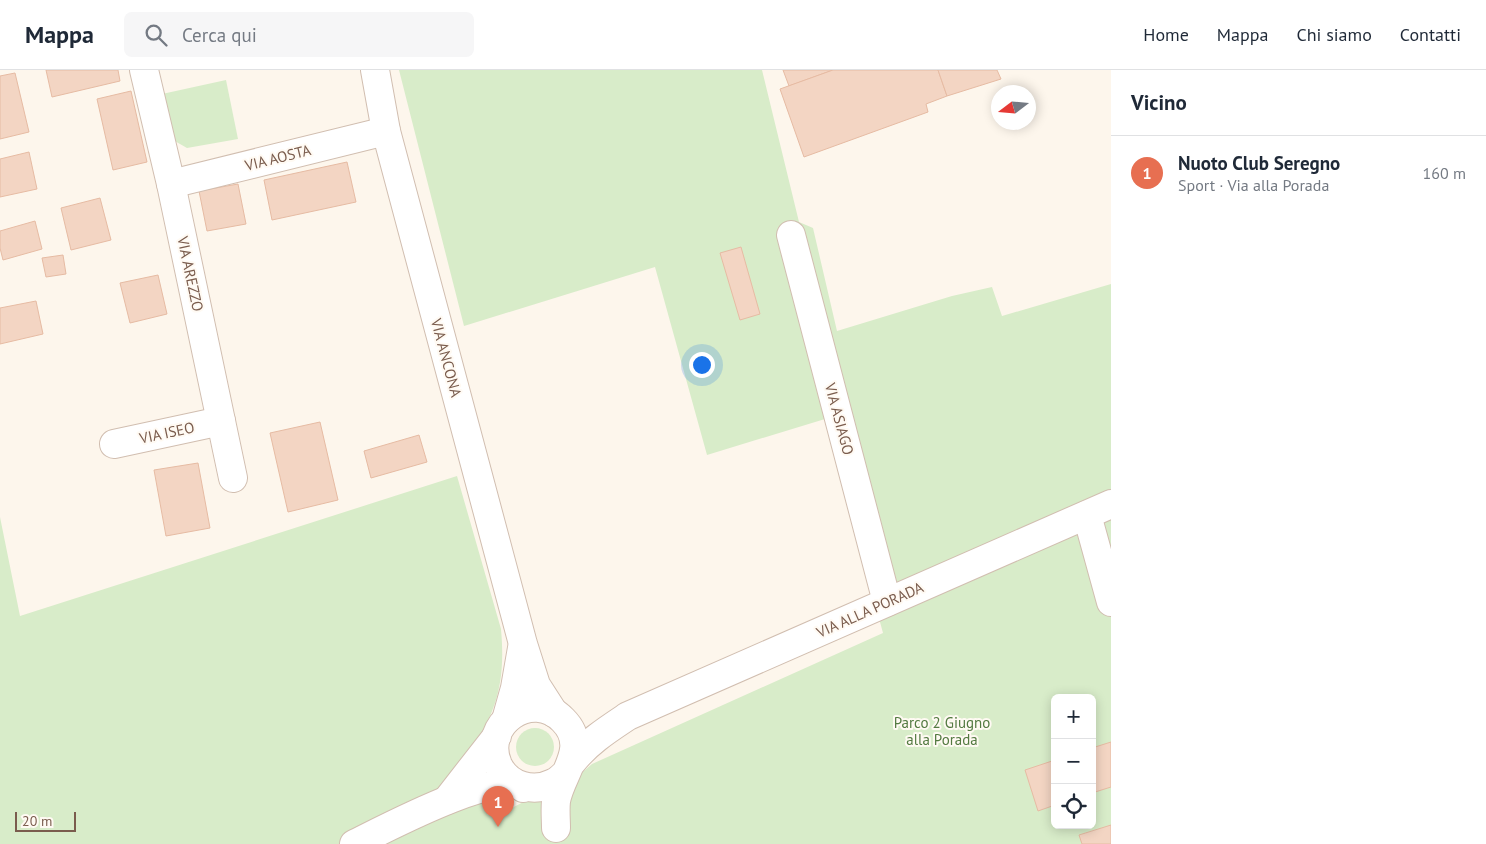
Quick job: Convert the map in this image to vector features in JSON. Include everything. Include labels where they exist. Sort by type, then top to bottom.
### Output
[{"type":"street","name":"VIA AREZZO","points":[[144,70],[171,184],[233,478]]},
{"type":"street","name":"VIA ANCONA","points":[[380,72],[386,131],[523,644],[536,685],[559,716]]},
{"type":"street","name":"VIA AOSTA","points":[[171,184],[386,131]]},
{"type":"street","name":"VIA ASIAGO","points":[[791,235],[887,602]]},
{"type":"street","name":"VIA ISEO","points":[[114,444],[221,421]]},
{"type":"street","name":"VIA ALLA PORADA","points":[[569,768],[583,748],[628,716],[1099,510]]},
{"type":"street","points":[[1099,510],[1111,602]]},
{"type":"street","name":"VIA ANCONA","points":[[502,728],[519,672],[523,644]]},
{"type":"street","points":[[446,800],[502,728],[519,711],[533,708],[544,709],[559,716],[570,728],[574,739],[575,750],[556,801],[558,836]]},
{"type":"street","name":"VIA ALLA PORADA","points":[[559,716],[585,721],[628,716]]},
{"type":"street","points":[[502,728],[495,745],[495,755],[498,764],[510,779],[520,785],[541,805],[558,836]]},
{"type":"street","points":[[354,844],[446,800],[501,783],[531,788],[544,787],[556,782],[569,768]]},
{"type":"green space","name":"Parco 2 Giugno alla Porada","points":[[399,70],[762,70],[799,222],[813,228],[837,331],[952,296],[992,287],[1002,316],[1111,284],[1111,844],[0,844],[0,517],[20,616],[457,476],[501,629],[502,667],[496,699],[484,730],[463,761],[488,815],[496,811],[508,810],[585,770],[592,764],[883,633],[825,419],[707,455],[655,267],[464,326]]},
{"type":"green space","points":[[226,80],[238,139],[187,148],[173,140],[162,94]]},
{"type":"green space","points":[[535,728],[548,734],[554,747],[548,760],[535,766],[522,760],[516,747],[522,734]]},
{"type":"building","points":[[46,70],[118,70],[120,81],[52,97]]},
{"type":"building","points":[[783,70],[833,70],[789,86]]},
{"type":"building","points":[[833,70],[938,70],[947,96],[926,104],[928,112],[804,157],[780,89]]},
{"type":"building","points":[[938,70],[997,70],[1001,79],[947,96]]},
{"type":"building","points":[[15,73],[29,132],[0,139],[0,76]]},
{"type":"building","points":[[131,91],[147,162],[113,170],[97,99]]},
{"type":"building","points":[[29,152],[37,189],[0,197],[0,159]]},
{"type":"building","points":[[347,162],[356,202],[272,220],[264,180]]},
{"type":"building","points":[[238,184],[246,224],[207,231],[199,191]]},
{"type":"building","points":[[100,198],[111,240],[71,250],[61,208]]},
{"type":"building","points":[[35,221],[42,249],[3,260],[0,248],[0,231]]},
{"type":"building","points":[[741,247],[760,314],[740,320],[720,253]]},
{"type":"building","points":[[63,255],[66,274],[46,277],[42,258]]},
{"type":"building","points":[[158,275],[167,314],[130,323],[120,283]]},
{"type":"building","points":[[36,301],[43,334],[0,344],[0,308]]},
{"type":"building","points":[[320,422],[338,500],[288,512],[270,433]]},
{"type":"building","points":[[419,435],[427,462],[371,478],[364,451]]},
{"type":"building","points":[[198,463],[210,528],[166,536],[154,470]]},
{"type":"building","points":[[1111,742],[1111,787],[1096,792],[1096,784],[1096,747]]},
{"type":"building","points":[[1051,761],[1051,806],[1038,811],[1025,770]]},
{"type":"building","points":[[1111,825],[1111,844],[1082,844],[1079,835]]},
{"type":"place","name":"Nuoto Club Seregno","points":[[498,827]]}]
